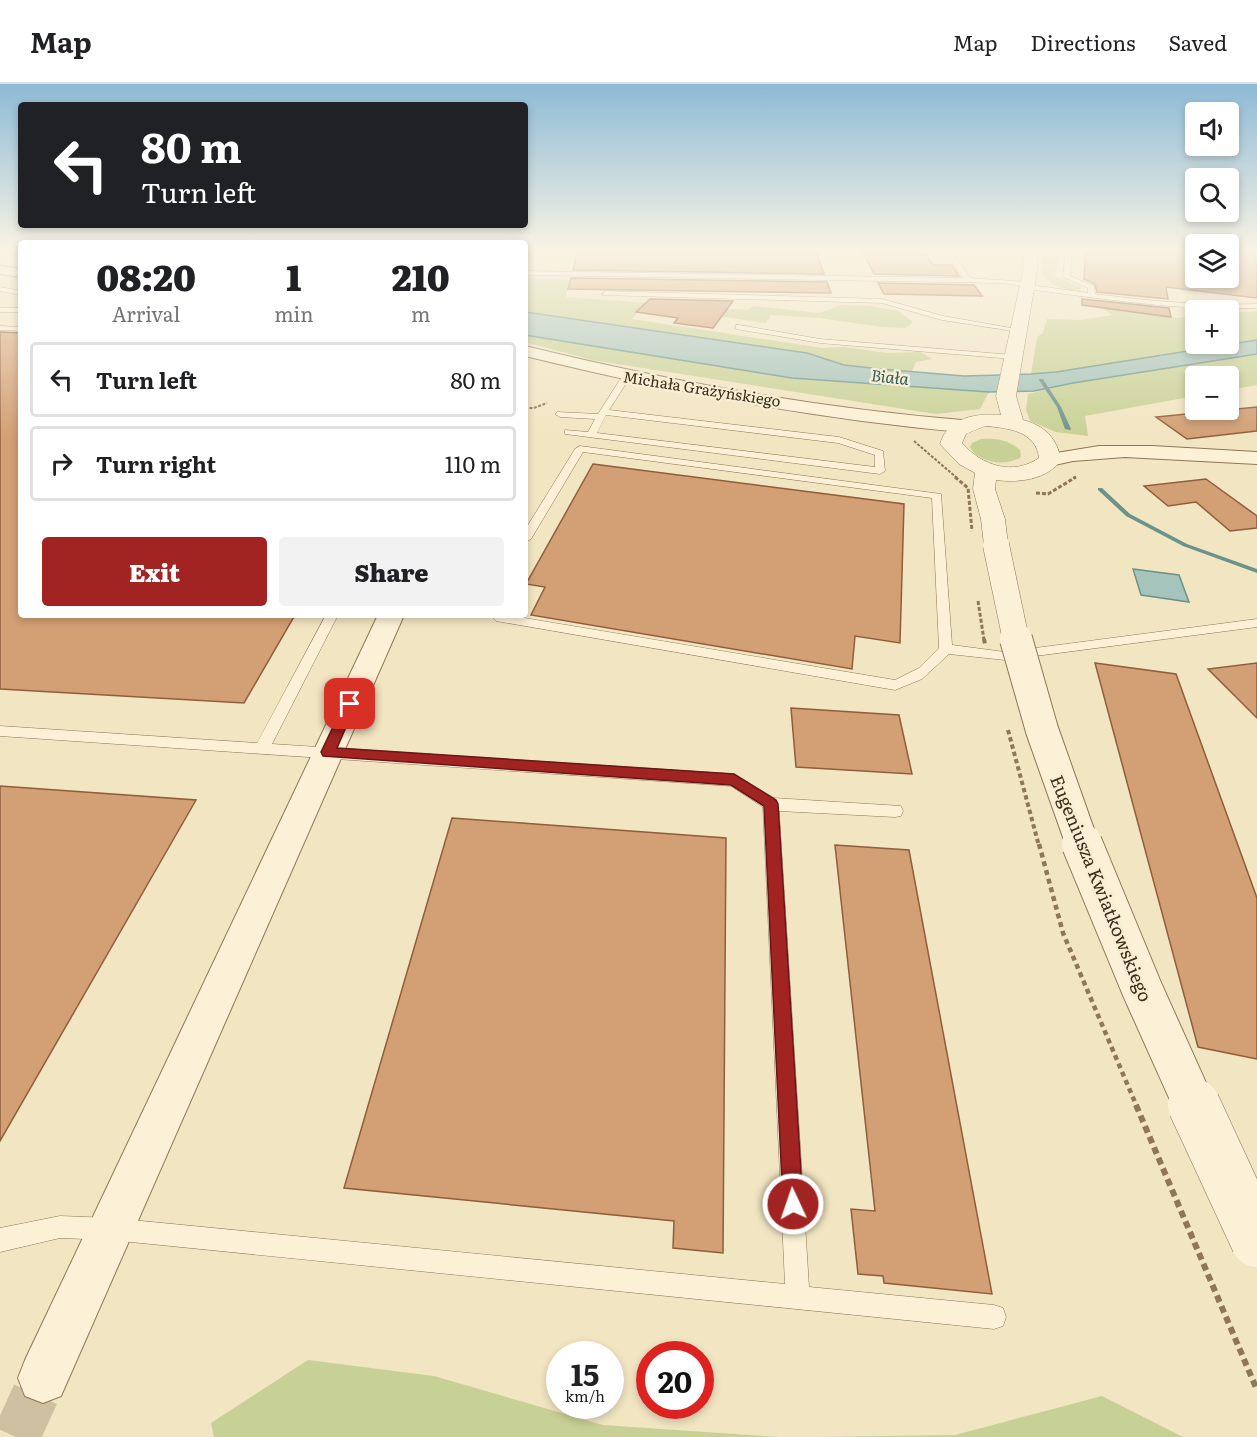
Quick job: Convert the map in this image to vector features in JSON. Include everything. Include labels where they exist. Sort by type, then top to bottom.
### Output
[{"type":"street","points":[[1014,425],[1006,396],[1022,312]]},
{"type":"street","name":"Michała Grażyńskiego","points":[[528,352],[627,376],[881,419],[956,435]]},
{"type":"street","points":[[528,364],[543,356]]},
{"type":"street","points":[[1006,396],[985,420],[956,435],[958,454],[986,470],[1016,475],[1032,472],[1050,460],[1067,455],[1112,452],[1257,458]]},
{"type":"street","points":[[985,420],[1029,430],[1047,445],[1050,460]]},
{"type":"street","points":[[1041,438],[1112,452]]},
{"type":"street","name":"Eugeniusza Kwiatkowskiego","points":[[986,470],[984,489],[994,532],[1003,595],[1018,653],[1066,804],[1139,985],[1257,1241]]},
{"type":"street","points":[[994,532],[1016,475]]},
{"type":"street","points":[[43,1378],[390,618]]},
{"type":"lane","points":[[920,312],[942,318],[1019,330]]},
{"type":"lane","points":[[739,327],[820,341],[1012,359]]},
{"type":"lane","points":[[0,328],[18,329]]},
{"type":"lane","points":[[591,435],[627,376]]},
{"type":"lane","points":[[560,414],[602,415],[839,440],[880,453],[880,471],[568,432]]},
{"type":"lane","points":[[500,618],[895,685],[912,681],[934,663],[946,649],[937,496],[580,449],[528,534]]},
{"type":"lane","points":[[262,748],[330,618]]},
{"type":"lane","points":[[946,649],[1005,656],[1257,623]]},
{"type":"lane","points":[[0,731],[734,780],[771,804],[895,811]]},
{"type":"lane","points":[[771,804],[798,1298]]},
{"type":"lane","points":[[0,1240],[60,1227],[111,1229],[994,1317]]},
{"type":"path","points":[[1048,494],[1082,473]]},
{"type":"green space","points":[[528,312],[638,312],[632,319],[822,348],[844,347],[887,353],[920,352],[932,359],[916,362],[912,371],[844,365],[807,353]]},
{"type":"green space","points":[[692,312],[900,312],[913,322],[905,328],[881,327],[820,318],[771,315],[766,323]]},
{"type":"green space","points":[[1109,312],[1185,317],[1185,351],[1031,374],[1037,337],[1043,333],[1047,319],[1081,320],[1113,315]]},
{"type":"green space","points":[[1239,312],[1257,312],[1257,340],[1239,343]]},
{"type":"green space","points":[[528,335],[792,378],[989,392],[980,409],[936,414],[592,360],[528,343]]},
{"type":"green space","points":[[1257,354],[1257,385],[1239,388],[1239,366],[1185,366],[1185,398],[1085,416],[1088,436],[1056,432],[1030,421],[1026,410],[1028,394],[1073,383]]},
{"type":"green space","points":[[981,439],[997,439],[1007,442],[1020,450],[1021,457],[1008,462],[993,462],[979,457],[970,447],[972,443]]},
{"type":"green space","points":[[308,1360],[434,1376],[546,1408],[546,1419],[582,1419],[603,1425],[778,1437],[214,1437],[211,1423]]},
{"type":"green space","points":[[1102,1396],[1183,1437],[815,1437],[955,1435]]},
{"type":"water","name":"Biała","points":[[528,312],[807,353],[844,365],[964,376],[1056,372],[1185,351],[1185,354],[1239,354],[1239,343],[1257,340],[1257,354],[1034,391],[989,392],[792,378],[528,335]]},
{"type":"water","points":[[1133,569],[1179,575],[1189,602],[1141,595]]},
{"type":"building","points":[[637,312],[725,312],[713,328],[674,323],[678,318]]},
{"type":"building","points":[[1135,312],[1170,312],[1171,317]]},
{"type":"building","points":[[0,332],[18,333],[18,618],[293,618],[244,703],[0,689]]},
{"type":"building","points":[[1257,407],[1257,431],[1187,439],[1156,417],[1185,414],[1185,420],[1239,420],[1239,409]]},
{"type":"building","points":[[593,464],[904,504],[900,643],[855,636],[852,669],[531,615],[545,587],[528,584],[528,580]]},
{"type":"building","points":[[1206,479],[1257,516],[1257,528],[1230,531],[1196,502],[1168,506],[1144,486]]},
{"type":"building","points":[[1095,663],[1176,674],[1257,898],[1257,1059],[1198,1047]]},
{"type":"building","points":[[1257,663],[1257,718],[1208,669]]},
{"type":"building","points":[[791,708],[899,715],[912,774],[796,767]]},
{"type":"building","points":[[0,786],[196,800],[0,1141]]},
{"type":"building","points":[[452,818],[726,838],[723,1253],[673,1248],[674,1221],[344,1188]]},
{"type":"building","points":[[835,845],[909,850],[992,1294],[884,1283],[883,1276],[858,1274],[851,1209],[875,1211]]},
{"type":"waterway","points":[[1041,380],[1059,407],[1068,429]]},
{"type":"waterway","points":[[1100,489],[1128,515],[1185,545],[1257,571]]},
{"type":"tunnel","points":[[16,1437],[43,1378]]},
{"type":"route","points":[[350,704],[328,752],[734,780],[771,804],[793,1204]]}]
